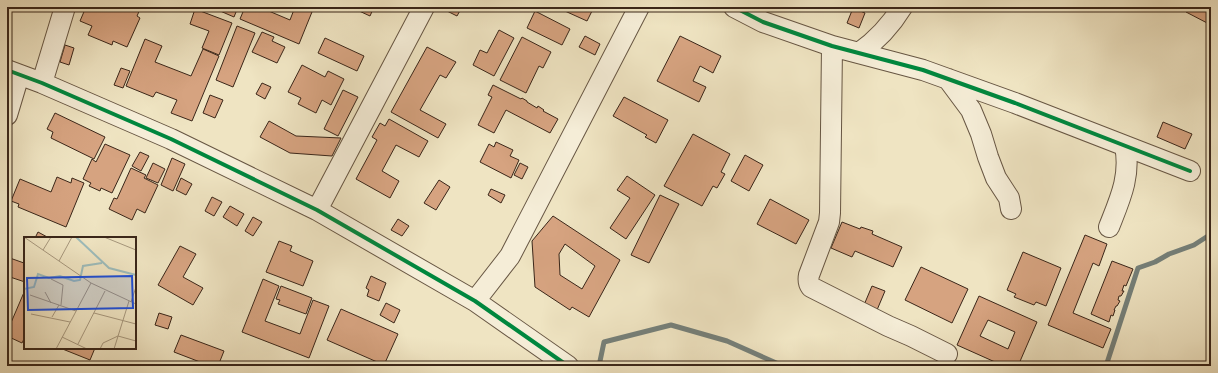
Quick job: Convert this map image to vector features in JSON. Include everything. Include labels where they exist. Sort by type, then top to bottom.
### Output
[{"type":"street","points":[[42,83],[65,7]]},
{"type":"street","points":[[317,210],[424,7]]},
{"type":"street","points":[[475,301],[510,256],[639,7]]},
{"type":"street","points":[[734,7],[763,22],[832,46],[923,70],[1015,103],[1190,171]]},
{"type":"street","points":[[859,53],[881,34],[902,7]]},
{"type":"street","points":[[832,46],[830,213],[829,222],[809,275],[809,284],[812,287],[888,326],[947,354]]},
{"type":"street","points":[[7,114],[13,72],[171,139],[317,210],[475,301],[568,366]]},
{"type":"street","points":[[948,79],[971,110],[996,178],[1009,198],[1011,209]]},
{"type":"street","points":[[1110,227],[1125,183],[1127,168],[1126,146]]},
{"type":"building","points":[[86,7],[141,7],[137,16],[140,18],[127,47],[113,41],[112,45],[88,35],[92,26],[80,21]]},
{"type":"building","points":[[211,7],[238,7],[234,17]]},
{"type":"building","points":[[245,7],[265,7],[264,9],[290,20],[295,7],[314,7],[299,44],[240,19]]},
{"type":"building","points":[[359,7],[374,7],[370,16],[357,10]]},
{"type":"building","points":[[443,7],[462,7],[457,16],[443,9]]},
{"type":"building","points":[[556,7],[591,7],[590,9],[592,11],[587,21]]},
{"type":"building","points":[[1189,7],[1211,7],[1211,25],[1186,12]]},
{"type":"building","points":[[853,8],[865,13],[859,28],[847,23]]},
{"type":"building","points":[[195,9],[232,23],[219,55],[202,48],[209,31],[190,24]]},
{"type":"building","points":[[535,11],[570,29],[562,45],[527,28]]},
{"type":"building","points":[[237,26],[255,33],[233,87],[216,80]]},
{"type":"building","points":[[499,30],[514,38],[494,76],[473,65],[480,50],[487,53]]},
{"type":"building","points":[[262,32],[274,37],[272,41],[285,47],[277,63],[252,52]]},
{"type":"building","points":[[585,36],[600,44],[595,55],[579,47]]},
{"type":"building","points":[[680,36],[721,56],[713,73],[700,66],[693,81],[706,87],[699,102],[657,81]]},
{"type":"building","points":[[522,37],[551,52],[543,68],[539,66],[526,93],[500,80]]},
{"type":"building","points":[[325,38],[364,56],[357,71],[318,53]]},
{"type":"building","points":[[145,39],[162,46],[155,62],[191,76],[203,49],[219,56],[192,121],[171,113],[177,100],[156,92],[153,97],[126,86]]},
{"type":"building","points":[[65,45],[74,48],[69,65],[60,62]]},
{"type":"building","points":[[427,47],[456,62],[446,78],[440,75],[420,110],[446,124],[438,138],[391,112]]},
{"type":"building","points":[[302,65],[325,77],[328,71],[344,79],[331,105],[322,100],[316,113],[298,104],[301,98],[288,92]]},
{"type":"building","points":[[121,68],[130,71],[123,88],[114,85]]},
{"type":"building","points":[[262,83],[271,87],[265,99],[256,94]]},
{"type":"building","points":[[493,85],[521,99],[522,98],[537,108],[538,106],[544,110],[543,111],[558,119],[550,133],[506,110],[494,133],[478,125],[492,97],[488,95]]},
{"type":"building","points":[[343,90],[358,97],[338,136],[324,129]]},
{"type":"building","points":[[210,95],[223,100],[215,118],[203,113]]},
{"type":"building","points":[[624,97],[668,120],[656,143],[645,137],[647,135],[613,116]]},
{"type":"building","points":[[55,113],[105,137],[94,159],[51,138],[53,132],[47,129]]},
{"type":"building","points":[[389,119],[428,141],[419,157],[396,145],[382,171],[399,181],[390,198],[356,179],[377,140],[372,137],[380,123],[385,126]]},
{"type":"building","points":[[269,121],[296,136],[341,138],[332,156],[290,153],[260,137]]},
{"type":"building","points":[[1163,122],[1192,134],[1185,149],[1157,137]]},
{"type":"building","points":[[693,134],[730,154],[721,172],[725,174],[717,188],[713,186],[702,206],[664,186]]},
{"type":"building","points":[[496,142],[513,150],[510,156],[519,160],[511,178],[480,162],[489,144],[494,147]]},
{"type":"building","points":[[105,144],[130,155],[112,193],[101,188],[100,191],[89,186],[91,183],[83,179],[92,159],[96,162]]},
{"type":"building","points":[[140,152],[149,156],[141,171],[132,166]]},
{"type":"building","points":[[745,155],[763,165],[749,191],[731,181]]},
{"type":"building","points":[[172,158],[185,164],[173,191],[161,185]]},
{"type":"building","points":[[153,163],[165,169],[158,183],[146,178]]},
{"type":"building","points":[[520,163],[528,167],[522,179],[514,175]]},
{"type":"building","points":[[131,168],[146,175],[144,178],[158,185],[145,213],[137,209],[132,220],[109,209],[114,198],[117,199]]},
{"type":"building","points":[[627,176],[655,195],[626,239],[610,228],[630,198],[617,190]]},
{"type":"building","points":[[57,177],[71,183],[72,178],[84,183],[66,227],[18,207],[19,204],[11,201],[20,179],[51,192]]},
{"type":"building","points":[[181,178],[192,184],[186,195],[176,190]]},
{"type":"building","points":[[439,180],[450,187],[436,210],[424,203]]},
{"type":"building","points":[[491,189],[505,195],[501,203],[488,195]]},
{"type":"building","points":[[660,195],[679,204],[649,263],[631,255]]},
{"type":"building","points":[[212,197],[222,202],[214,216],[205,211]]},
{"type":"building","points":[[770,199],[809,220],[796,244],[757,224]]},
{"type":"building","points":[[230,206],[244,214],[237,226],[223,217]]},
{"type":"building","points":[[553,216],[620,260],[589,317],[572,307],[570,310],[535,287],[532,241]],"holes":[[[565,244],[595,266],[582,289],[560,275],[559,254]]]},
{"type":"building","points":[[253,217],[262,222],[253,236],[245,231]]},
{"type":"building","points":[[398,219],[409,226],[402,236],[391,230]]},
{"type":"building","points":[[842,222],[860,229],[861,227],[873,231],[872,234],[902,247],[893,267],[855,251],[852,257],[831,248]]},
{"type":"building","points":[[38,232],[47,237],[36,237]]},
{"type":"building","points":[[1085,235],[1107,244],[1099,266],[1093,263],[1073,313],[1111,329],[1103,348],[1048,325]]},
{"type":"building","points":[[279,241],[292,246],[290,251],[313,261],[303,286],[266,272]]},
{"type":"building","points":[[180,246],[196,254],[183,277],[203,288],[193,305],[158,285]]},
{"type":"building","points":[[1023,252],[1061,268],[1046,306],[1036,302],[1034,305],[1014,297],[1016,294],[1007,290]]},
{"type":"building","points":[[7,257],[24,263],[24,282],[7,276]]},
{"type":"building","points":[[1112,261],[1133,269],[1126,286],[1124,285],[1122,291],[1124,291],[1121,296],[1119,296],[1118,300],[1120,301],[1114,310],[1113,316],[1111,315],[1109,322],[1091,314]]},
{"type":"building","points":[[921,267],[968,289],[952,323],[905,300]]},
{"type":"building","points":[[371,276],[386,283],[379,301],[367,296],[369,290],[366,288]]},
{"type":"building","points":[[263,279],[279,286],[265,321],[300,334],[313,300],[329,306],[309,358],[242,332]]},
{"type":"building","points":[[281,286],[312,298],[306,314],[278,304],[280,300],[276,299]]},
{"type":"building","points":[[872,286],[885,291],[877,310],[864,305]]},
{"type":"building","points":[[24,292],[24,339],[22,343],[7,336],[7,332]]},
{"type":"building","points":[[979,296],[1037,322],[1018,366],[1004,366],[957,345]],"holes":[[[988,320],[1015,332],[1008,349],[980,336]]]},
{"type":"building","points":[[386,303],[400,310],[394,323],[380,315]]},
{"type":"building","points":[[341,309],[398,334],[384,365],[327,340]]},
{"type":"building","points":[[159,313],[172,317],[168,329],[155,325]]},
{"type":"building","points":[[181,335],[224,351],[218,366],[199,366],[200,362],[174,352]]},
{"type":"building","points":[[62,349],[95,349],[90,360]]},
{"type":"waterway","points":[[1106,366],[1138,268],[1194,245],[1211,234]]},
{"type":"waterway","points":[[599,366],[604,342],[671,325],[727,341],[783,366]]},
{"type":"cycle path","points":[[734,7],[763,22],[832,46],[923,70],[1015,103],[1190,171]]},
{"type":"cycle path","points":[[7,70],[42,83],[171,139],[317,210],[475,301],[568,366]]}]
